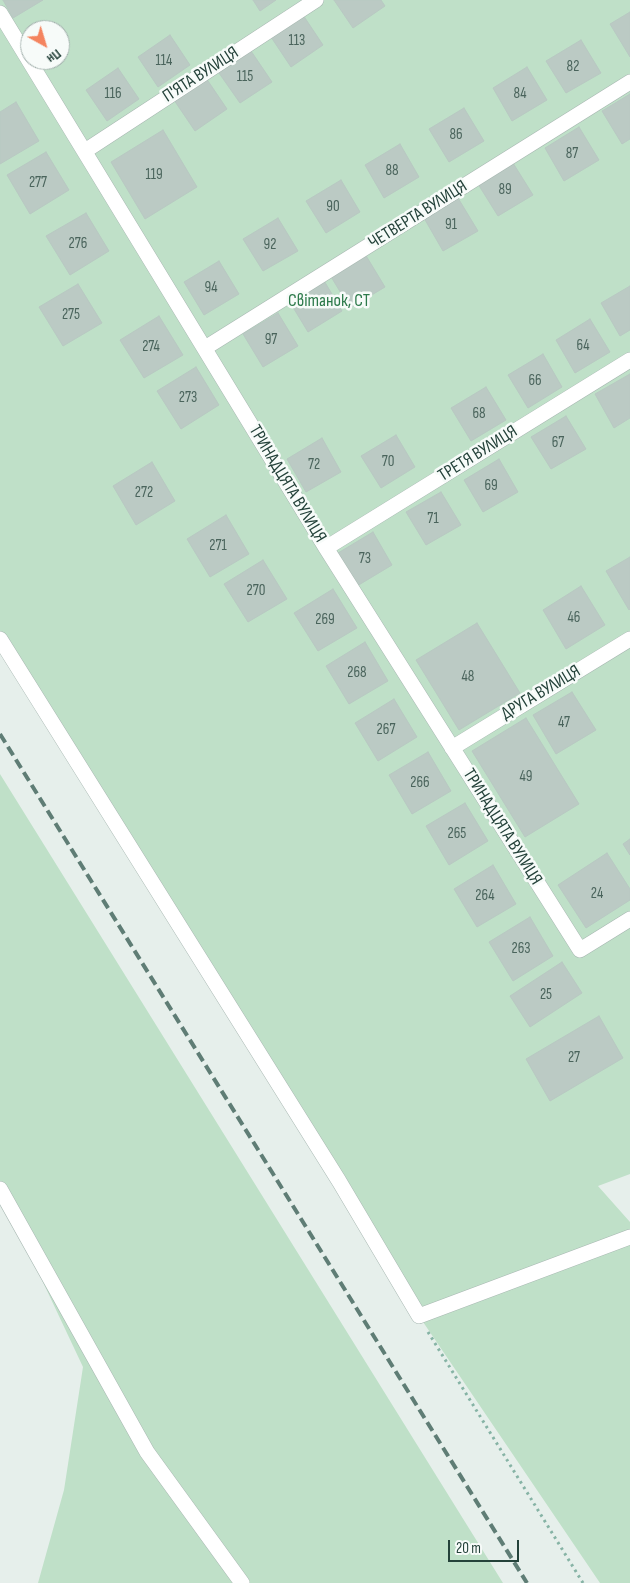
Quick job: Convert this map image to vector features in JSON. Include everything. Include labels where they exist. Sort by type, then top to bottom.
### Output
[{"type":"street","name":"П'ЯТА ВУЛИЦЯ","points":[[85,151],[316,0]]},
{"type":"street","name":"ТРИНАДЦЯТА ВУЛИЦЯ","points":[[0,13],[326,548],[580,950],[630,919]]},
{"type":"street","name":"ЧЕТВЕРТА ВУЛИЦЯ","points":[[205,348],[630,82]]},
{"type":"street","name":"ТРЕТЯ ВУЛИЦЯ","points":[[326,548],[630,360]]},
{"type":"street","points":[[0,639],[334,1173],[419,1316],[630,1238]]},
{"type":"street","name":"ДРУГА ВУЛИЦЯ","points":[[452,748],[630,639]]},
{"type":"street","points":[[0,1189],[147,1452],[242,1583]]},
{"type":"path","points":[[419,1316],[583,1583]]},
{"type":"green space","name":"Світанок, СТ","points":[[0,0],[630,0],[630,1174],[598,1186],[630,1222],[630,1583],[600,1583],[419,1316],[0,639]]},
{"type":"green space","points":[[0,774],[503,1583],[38,1583],[64,1490],[83,1367],[0,1191]]},
{"type":"building","points":[[3,0],[43,0],[13,18]]},
{"type":"building","points":[[253,0],[276,0],[260,11]]},
{"type":"building","points":[[334,0],[381,0],[385,6],[353,28]]},
{"type":"building","points":[[630,12],[630,57],[610,24]]},
{"type":"building","points":[[303,15],[323,45],[291,67],[271,37]]},
{"type":"building","points":[[170,35],[190,65],[158,87],[138,57]]},
{"type":"building","points":[[581,40],[601,73],[566,93],[546,61]]},
{"type":"building","points":[[251,51],[272,82],[240,103],[219,73]]},
{"type":"building","points":[[527,67],[547,100],[512,121],[493,88]]},
{"type":"building","points":[[118,68],[139,99],[107,121],[86,90]]},
{"type":"building","points":[[206,78],[227,109],[195,131],[174,100]]},
{"type":"building","points":[[630,94],[630,139],[622,144],[602,111]]},
{"type":"building","points":[[16,102],[39,141],[0,164],[0,112]]},
{"type":"building","points":[[464,108],[484,141],[449,162],[429,129]]},
{"type":"building","points":[[579,127],[599,160],[564,181],[545,148]]},
{"type":"building","points":[[163,130],[197,187],[145,219],[111,162]]},
{"type":"building","points":[[400,144],[419,177],[384,198],[365,165]]},
{"type":"building","points":[[46,152],[69,190],[30,214],[7,175]]},
{"type":"building","points":[[513,163],[533,195],[498,216],[478,184]]},
{"type":"building","points":[[341,180],[360,212],[326,233],[306,201]]},
{"type":"building","points":[[458,198],[478,231],[443,251],[424,218]]},
{"type":"building","points":[[86,213],[109,251],[70,275],[46,236]]},
{"type":"building","points":[[278,218],[298,251],[263,271],[243,239]]},
{"type":"building","points":[[365,254],[385,287],[350,308],[330,275]]},
{"type":"building","points":[[219,261],[239,294],[204,315],[184,282]]},
{"type":"building","points":[[323,279],[342,311],[308,332],[288,299]]},
{"type":"building","points":[[78,284],[102,323],[63,346],[39,307]]},
{"type":"building","points":[[630,286],[630,330],[620,336],[601,303]]},
{"type":"building","points":[[278,313],[298,346],[263,367],[243,334]]},
{"type":"building","points":[[159,316],[183,355],[144,378],[120,340]]},
{"type":"building","points":[[590,319],[610,352],[575,373],[556,340]]},
{"type":"building","points":[[543,354],[562,387],[528,408],[508,375]]},
{"type":"building","points":[[196,367],[219,405],[181,429],[157,391]]},
{"type":"building","points":[[630,374],[630,418],[614,428],[595,394]]},
{"type":"building","points":[[486,387],[506,420],[471,441],[451,408]]},
{"type":"building","points":[[566,416],[586,449],[551,469],[531,437]]},
{"type":"building","points":[[396,435],[415,467],[381,488],[361,456]]},
{"type":"building","points":[[322,438],[341,472],[306,492],[287,459]]},
{"type":"building","points":[[499,459],[518,492],[483,512],[464,480]]},
{"type":"building","points":[[152,462],[175,501],[136,525],[113,486]]},
{"type":"building","points":[[441,492],[461,525],[426,545],[406,512]]},
{"type":"building","points":[[226,515],[249,554],[210,577],[187,539]]},
{"type":"building","points":[[373,532],[392,565],[357,586],[338,553]]},
{"type":"building","points":[[630,557],[630,609],[629,610],[606,571]]},
{"type":"building","points":[[263,560],[287,599],[248,622],[224,584]]},
{"type":"building","points":[[581,586],[605,625],[566,649],[543,610]]},
{"type":"building","points":[[333,589],[357,628],[318,651],[294,613]]},
{"type":"building","points":[[477,623],[520,693],[459,730],[416,660]]},
{"type":"building","points":[[365,642],[388,681],[349,704],[326,666]]},
{"type":"building","points":[[572,692],[596,730],[556,754],[533,715]]},
{"type":"building","points":[[394,699],[417,737],[378,761],[355,723]]},
{"type":"building","points":[[526,718],[579,804],[525,837],[472,751]]},
{"type":"building","points":[[428,752],[451,791],[412,814],[389,775]]},
{"type":"building","points":[[465,803],[488,841],[449,865],[426,826]]},
{"type":"building","points":[[630,839],[630,855],[623,844]]},
{"type":"building","points":[[607,853],[630,889],[630,900],[586,928],[558,885]]},
{"type":"building","points":[[493,865],[516,904],[477,927],[454,889]]},
{"type":"building","points":[[530,917],[553,956],[513,981],[489,942]]},
{"type":"building","points":[[562,962],[582,993],[530,1027],[510,996]]},
{"type":"building","points":[[599,1016],[623,1058],[550,1101],[526,1059]]},
{"type":"railway","points":[[0,734],[527,1583]]}]
